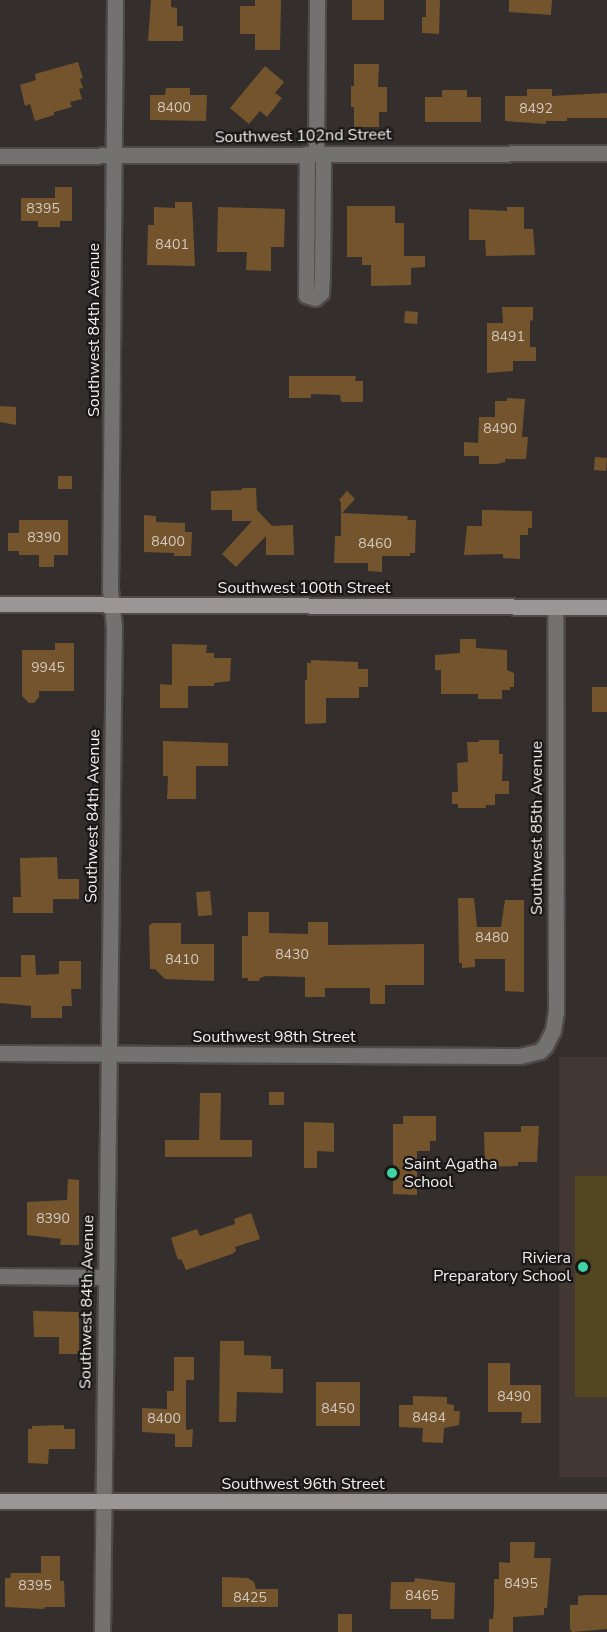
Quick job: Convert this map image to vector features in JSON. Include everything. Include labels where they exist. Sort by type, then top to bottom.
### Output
[{"type":"street","name":"Southwest 84th Avenue","points":[[102,1632],[114,627],[112,606],[115,0]]},
{"type":"street","points":[[317,0],[321,154],[322,275],[321,294],[315,298],[306,295],[321,154]]},
{"type":"street","name":"Southwest 102nd Street","points":[[0,156],[607,153]]},
{"type":"street","name":"Southwest 100th Street","points":[[0,604],[607,607]]},
{"type":"street","name":"Southwest 85th Avenue","points":[[545,1046],[553,1030],[556,1012],[555,607]]},
{"type":"street","name":"Southwest 98th Street","points":[[0,1053],[520,1056],[540,1051],[545,1046]]},
{"type":"street","points":[[0,1276],[105,1277]]},
{"type":"street","name":"Southwest 96th Street","points":[[0,1501],[607,1502]]},
{"type":"shaded area","name":"Riviera Preparatory School","points":[[559,1057],[607,1057],[607,1477],[559,1477]]},
{"type":"shaded area","points":[[575,1176],[607,1176],[607,1397],[575,1397]]},
{"type":"building","points":[[151,0],[171,0],[171,7],[177,8],[177,26],[183,26],[183,41],[148,41]]},
{"type":"building","points":[[255,0],[281,0],[280,50],[255,50],[255,34],[240,34],[240,6],[255,6]]},
{"type":"building","points":[[352,0],[384,0],[384,20],[352,20]]},
{"type":"building","points":[[426,0],[440,0],[439,34],[422,33],[422,17],[426,17]]},
{"type":"building","points":[[509,0],[552,0],[551,15],[509,12]]},
{"type":"building","points":[[78,62],[83,78],[80,79],[83,88],[79,89],[82,99],[70,102],[72,107],[35,121],[30,104],[25,106],[20,85],[36,80],[35,74]]},
{"type":"building","points":[[354,64],[379,64],[378,87],[387,87],[387,112],[379,112],[379,127],[354,127],[351,86],[354,86]]},
{"type":"building","points":[[265,66],[284,82],[275,93],[282,98],[267,117],[260,111],[249,124],[230,108]]},
{"type":"building","points":[[166,88],[190,88],[190,95],[207,95],[206,121],[150,120],[150,95],[165,95]]},
{"type":"building","points":[[527,89],[552,89],[552,96],[607,93],[607,118],[567,118],[567,121],[546,121],[546,124],[505,121],[505,96],[527,96]]},
{"type":"building","points":[[442,90],[467,90],[467,97],[481,97],[481,122],[425,122],[425,97],[442,97]]},
{"type":"building","points":[[55,187],[72,187],[72,221],[60,221],[60,227],[38,227],[38,221],[21,221],[21,198],[55,198]]},
{"type":"building","points":[[175,202],[192,202],[195,266],[147,265],[148,225],[154,225],[154,207],[175,208]]},
{"type":"building","points":[[347,206],[395,206],[395,223],[404,223],[404,256],[425,256],[425,267],[411,268],[411,285],[371,286],[371,265],[362,265],[362,257],[347,257]]},
{"type":"building","points":[[218,207],[285,209],[284,247],[271,247],[271,271],[246,270],[247,252],[217,252]]},
{"type":"building","points":[[507,207],[524,207],[524,229],[533,229],[535,255],[486,256],[485,240],[469,240],[469,209],[507,211]]},
{"type":"building","points":[[502,307],[533,307],[533,320],[530,321],[530,347],[536,347],[536,361],[513,361],[513,371],[487,373],[487,323],[503,323]]},
{"type":"building","points":[[405,311],[418,312],[417,324],[404,323]]},
{"type":"building","points":[[289,376],[356,376],[355,381],[363,381],[363,402],[341,402],[340,395],[311,394],[311,398],[289,398]]},
{"type":"building","points":[[507,398],[525,399],[522,437],[528,437],[526,459],[505,459],[505,462],[497,464],[479,464],[479,456],[464,456],[464,442],[478,443],[479,417],[495,417],[495,401],[507,401]]},
{"type":"building","points":[[0,406],[16,407],[16,425],[0,422]]},
{"type":"building","points":[[595,457],[607,458],[606,471],[594,470]]},
{"type":"building","points":[[58,476],[72,476],[72,489],[58,489]]},
{"type":"building","points":[[242,488],[256,488],[257,510],[272,526],[293,525],[294,555],[266,555],[266,536],[236,567],[222,554],[252,521],[232,521],[232,510],[211,510],[211,491],[242,490]]},
{"type":"building","points":[[347,491],[355,499],[342,513],[408,516],[407,520],[416,520],[415,553],[410,553],[410,556],[382,556],[382,572],[368,571],[368,563],[334,563],[335,536],[341,536],[341,502],[339,500]]},
{"type":"building","points":[[482,510],[532,511],[532,528],[528,528],[528,535],[520,535],[520,559],[503,558],[503,554],[464,555],[467,526],[482,526]]},
{"type":"building","points":[[144,515],[156,516],[156,522],[185,523],[185,532],[192,532],[191,556],[144,552]]},
{"type":"building","points":[[19,520],[68,520],[68,555],[54,555],[54,567],[39,567],[39,555],[19,555],[19,551],[8,551],[8,533],[19,533]]},
{"type":"building","points":[[460,639],[476,639],[476,648],[507,650],[507,670],[514,673],[514,687],[510,687],[510,690],[502,690],[502,699],[478,699],[478,694],[441,694],[441,670],[435,670],[435,655],[460,653]]},
{"type":"building","points":[[55,643],[74,643],[74,691],[39,691],[39,697],[34,703],[29,703],[22,696],[22,650],[55,650]]},
{"type":"building","points":[[172,644],[207,645],[206,653],[214,653],[214,658],[231,658],[230,681],[214,683],[214,686],[188,686],[188,708],[160,708],[160,684],[172,685]]},
{"type":"building","points":[[311,660],[358,662],[358,669],[368,669],[368,687],[359,687],[359,698],[326,698],[326,723],[305,724],[305,680],[307,680],[307,663],[311,663]]},
{"type":"building","points":[[592,687],[607,687],[607,712],[592,712]]},
{"type":"building","points":[[479,740],[499,740],[499,754],[503,754],[502,781],[509,781],[509,794],[495,794],[495,805],[486,805],[486,808],[458,808],[458,804],[452,804],[452,792],[458,792],[457,763],[468,762],[467,742],[479,742]]},
{"type":"building","points":[[163,741],[228,743],[228,766],[196,766],[196,799],[167,799],[168,776],[163,776]]},
{"type":"building","points":[[57,857],[58,879],[79,879],[79,899],[53,899],[53,913],[13,913],[13,897],[21,897],[20,858]]},
{"type":"building","points":[[210,891],[212,915],[198,916],[196,892]]},
{"type":"building","points":[[458,898],[474,898],[477,927],[501,927],[505,900],[524,900],[524,992],[505,991],[505,959],[475,959],[475,967],[462,968],[462,963],[459,963]]},
{"type":"building","points":[[248,912],[269,912],[269,933],[308,934],[308,922],[328,922],[328,945],[424,944],[424,985],[385,985],[385,1004],[370,1004],[370,988],[325,988],[325,997],[305,997],[305,977],[266,976],[260,978],[259,981],[248,981],[248,978],[242,978],[242,936],[248,936]]},
{"type":"building","points":[[152,923],[181,923],[181,944],[214,944],[214,981],[165,979],[155,969],[150,969],[149,926]]},
{"type":"building","points":[[21,955],[35,955],[36,975],[59,974],[59,961],[81,961],[81,989],[71,989],[72,1006],[62,1006],[62,1018],[31,1018],[31,1006],[0,1003],[0,977],[21,977]]},
{"type":"building","points":[[269,1092],[284,1092],[284,1105],[269,1105]]},
{"type":"building","points":[[200,1093],[221,1093],[220,1140],[252,1140],[252,1157],[165,1157],[165,1140],[199,1140]]},
{"type":"building","points":[[403,1116],[436,1116],[436,1141],[430,1141],[430,1151],[417,1151],[417,1195],[393,1194],[393,1124],[403,1124]]},
{"type":"building","points":[[304,1122],[334,1123],[334,1152],[317,1151],[317,1168],[304,1168]]},
{"type":"building","points":[[521,1126],[539,1126],[537,1162],[518,1162],[518,1166],[485,1167],[484,1132],[521,1132]]},
{"type":"building","points":[[68,1179],[79,1180],[79,1245],[60,1245],[61,1239],[27,1235],[27,1202],[67,1200]]},
{"type":"building","points":[[251,1213],[260,1239],[235,1247],[236,1251],[232,1254],[186,1270],[181,1259],[178,1260],[171,1238],[197,1229],[200,1236],[235,1224],[234,1219]]},
{"type":"building","points":[[33,1311],[79,1312],[79,1354],[59,1354],[59,1337],[34,1337]]},
{"type":"building","points":[[220,1341],[244,1341],[244,1355],[271,1356],[271,1369],[283,1369],[283,1393],[237,1392],[236,1422],[219,1422]]},
{"type":"building","points":[[174,1357],[194,1357],[194,1380],[186,1380],[186,1430],[193,1429],[192,1447],[175,1447],[175,1434],[142,1432],[142,1408],[167,1409],[167,1391],[174,1391]]},
{"type":"building","points":[[488,1363],[510,1363],[510,1385],[541,1385],[541,1423],[521,1423],[522,1412],[488,1412]]},
{"type":"building","points":[[316,1382],[360,1382],[360,1426],[316,1426]]},
{"type":"building","points":[[413,1396],[447,1397],[447,1404],[454,1405],[454,1411],[460,1411],[459,1425],[444,1428],[443,1443],[422,1442],[423,1428],[399,1427],[399,1405],[413,1405]]},
{"type":"building","points":[[64,1425],[64,1429],[75,1429],[75,1449],[49,1449],[48,1464],[28,1463],[28,1429],[32,1429],[32,1426]]},
{"type":"building","points":[[510,1542],[535,1542],[534,1558],[551,1558],[547,1608],[544,1608],[544,1615],[513,1617],[513,1632],[489,1632],[489,1619],[493,1619],[494,1579],[499,1579],[499,1562],[510,1563]]},
{"type":"building","points":[[41,1556],[60,1556],[60,1581],[64,1581],[65,1607],[45,1607],[44,1609],[5,1607],[5,1578],[10,1578],[11,1573],[41,1573]]},
{"type":"building","points":[[222,1577],[248,1578],[254,1582],[256,1589],[278,1589],[278,1607],[222,1607]]},
{"type":"building","points":[[415,1578],[455,1583],[454,1619],[431,1619],[431,1609],[390,1609],[391,1582],[414,1582]]},
{"type":"building","points":[[607,1595],[607,1629],[572,1632],[570,1629],[570,1605],[578,1605],[578,1596]]},
{"type":"building","points":[[338,1614],[352,1614],[352,1632],[338,1632]]},
{"type":"place","name":"Saint Agatha School","points":[[392,1173]]},
{"type":"place","name":"Riviera Preparatory School","points":[[583,1267]]}]
